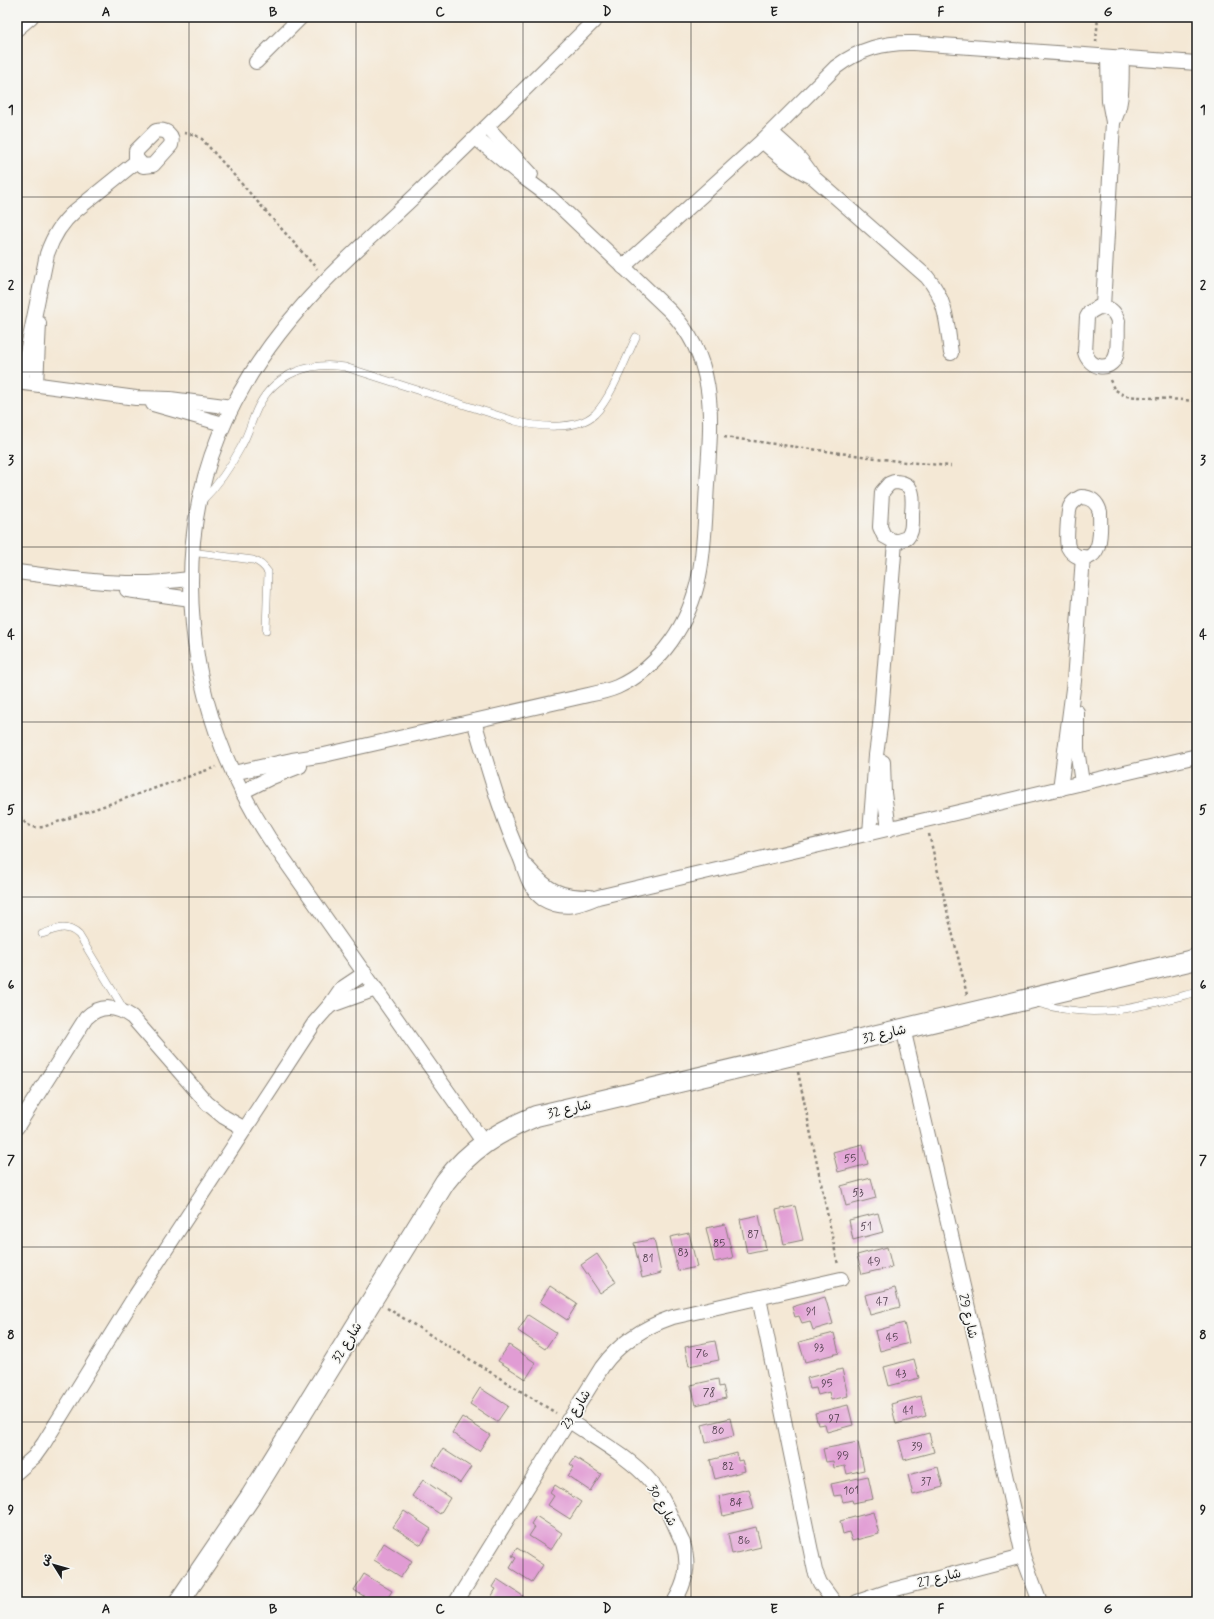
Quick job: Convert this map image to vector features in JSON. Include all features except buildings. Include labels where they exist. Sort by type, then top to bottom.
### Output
[{"type":"street","points":[[17,29],[31,17]]},
{"type":"street","points":[[256,62],[301,17]]},
{"type":"street","points":[[484,1143],[269,838],[230,768],[212,720],[204,691],[194,637],[190,579],[191,552],[197,507],[210,456],[223,424],[232,407],[254,369],[276,337],[326,280],[476,138],[598,17]]},
{"type":"street","points":[[623,267],[767,137],[836,67],[846,59],[871,47],[885,44],[914,43],[1197,63]]},
{"type":"street","points":[[1102,57],[1113,122],[1103,307]]},
{"type":"street","points":[[1113,122],[1119,110],[1122,57]]},
{"type":"street","points":[[230,768],[324,755],[617,687],[642,673],[661,655],[680,628],[689,610],[699,577],[702,561],[710,435],[709,393],[706,376],[696,347],[681,323],[550,197],[487,127]]},
{"type":"street","points":[[156,131],[164,131],[170,135],[172,142],[170,149],[153,165],[143,166],[137,161],[135,155],[138,148],[156,131]]},
{"type":"street","points":[[767,137],[795,152],[805,163],[813,177],[927,277],[935,286],[941,296],[944,308],[951,353]]},
{"type":"street","points":[[476,138],[550,197]]},
{"type":"street","points":[[137,161],[75,210],[54,236],[47,254],[40,293],[19,382],[136,398],[170,399],[232,407]]},
{"type":"street","points":[[36,384],[40,293]]},
{"type":"street","points":[[1103,307],[1110,308],[1114,312],[1118,321],[1116,354],[1111,363],[1107,365],[1102,367],[1093,364],[1086,357],[1085,352],[1087,317],[1094,309],[1103,307]]},
{"type":"street","points":[[136,398],[223,424]]},
{"type":"street","points":[[870,833],[895,542]]},
{"type":"street","points":[[1060,789],[1074,681],[1083,557]]},
{"type":"street","points":[[17,572],[88,581],[144,583],[190,579]]},
{"type":"street","points":[[88,581],[127,590],[191,599]]},
{"type":"street","points":[[1074,681],[1077,708],[1077,749],[1082,783]]},
{"type":"street","points":[[474,721],[503,819],[532,886],[537,894],[549,902],[568,907],[581,904],[598,897],[1197,756]]},
{"type":"street","points":[[880,726],[883,744],[884,794],[889,829]]},
{"type":"street","points":[[242,792],[272,777],[324,755]]},
{"type":"street","name":"شارع 32","points":[[179,1602],[251,1496],[445,1182],[455,1169],[484,1143],[512,1126],[536,1116],[1197,959]]},
{"type":"street","points":[[17,1472],[34,1457],[44,1443],[132,1301],[308,1031],[329,1007],[341,989],[365,973]]},
{"type":"street","points":[[329,1007],[376,989]]},
{"type":"street","points":[[17,1127],[86,1018],[96,1010],[111,1008],[126,1013],[132,1017],[207,1103],[224,1117],[245,1129]]},
{"type":"street","name":"شارع 29","points":[[903,1028],[1023,1556],[1040,1602]]},
{"type":"street","name":"شارع 23","points":[[456,1602],[568,1420],[611,1354],[636,1334],[673,1317],[841,1279]]},
{"type":"street","points":[[759,1298],[815,1571],[820,1583],[834,1602]]},
{"type":"street","name":"شارع 30","points":[[568,1420],[631,1463],[650,1481],[657,1490],[686,1552],[686,1579],[674,1602]]},
{"type":"street","name":"شارع 27","points":[[857,1602],[892,1590],[1023,1556]]},
{"type":"lane","points":[[197,507],[216,485],[231,464],[242,446],[260,404],[267,393],[287,376],[299,370],[322,364],[345,367],[515,422],[529,425],[558,426],[583,421],[595,414],[610,391],[636,337]]},
{"type":"lane","points":[[191,552],[252,560],[265,567],[268,572],[266,631]]},
{"type":"lane","points":[[42,934],[64,927],[79,935],[126,1013]]},
{"type":"lane","points":[[1026,1000],[1061,1009],[1106,1012],[1139,1007],[1197,992]]},
{"type":"path","points":[[1098,17],[1102,57]]},
{"type":"path","points":[[170,135],[188,133],[202,139],[326,280]]},
{"type":"path","points":[[1107,365],[1111,384],[1125,396],[1197,401]]},
{"type":"path","points":[[710,435],[905,462],[951,466]]},
{"type":"path","points":[[17,811],[23,822],[27,825],[32,827],[43,827],[230,768]]},
{"type":"path","points":[[926,820],[971,1013]]},
{"type":"path","points":[[794,1055],[841,1279]]},
{"type":"path","points":[[372,1299],[568,1420]]}]
